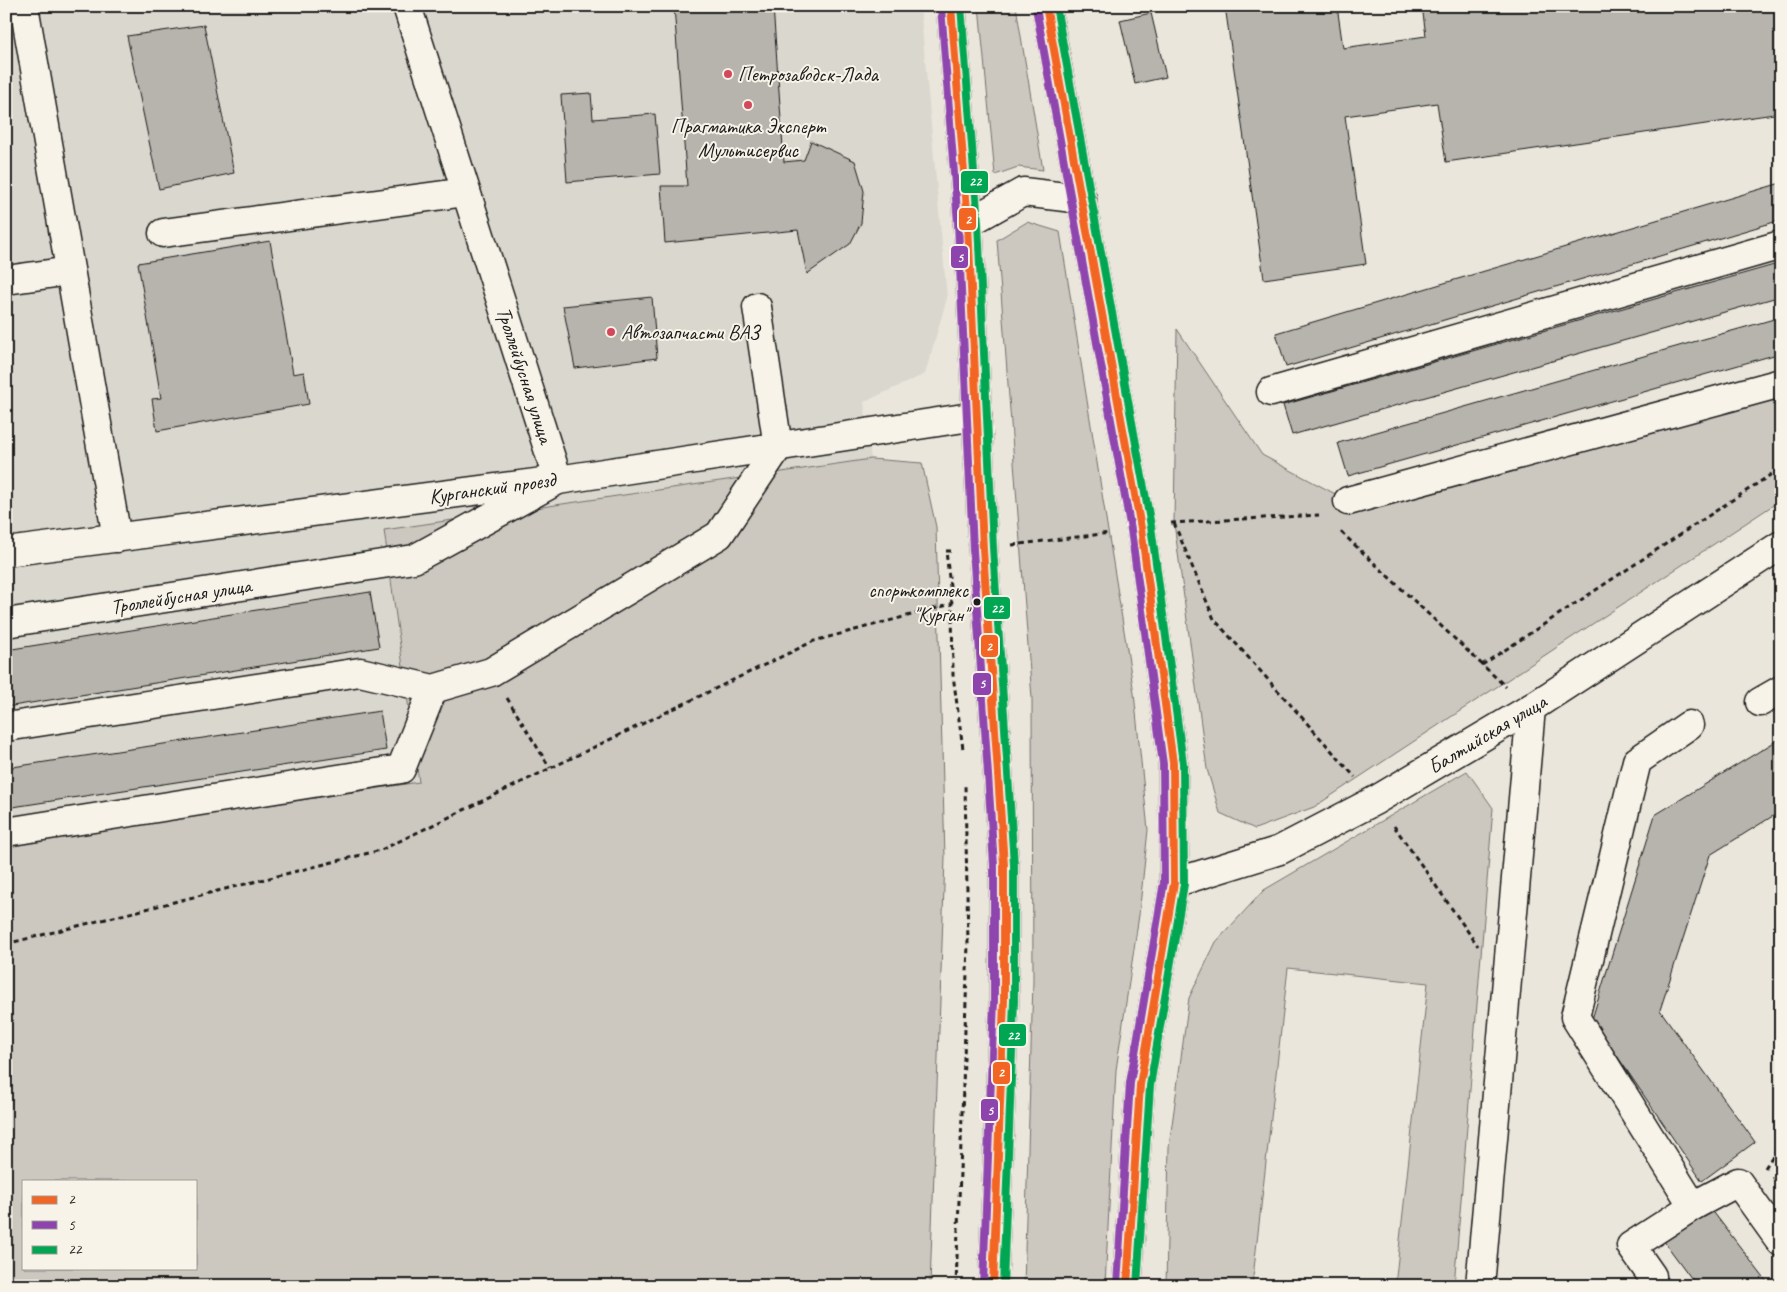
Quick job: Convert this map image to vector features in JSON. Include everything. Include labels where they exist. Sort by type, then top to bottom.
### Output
[{"type":"main road","points":[[24,6],[117,538]]},
{"type":"main road","name":"Троллейбусная улица","points":[[6,623],[414,559],[558,480],[407,6]]},
{"type":"main road","points":[[951,6],[968,223],[983,549],[1004,865],[1003,1011],[993,1286]]},
{"type":"main road","points":[[1046,6],[1142,528],[1173,764],[1174,884],[1140,1085],[1126,1286]]},
{"type":"main road","points":[[164,233],[466,192]]},
{"type":"main road","points":[[968,223],[1023,192],[1082,199]]},
{"type":"main road","points":[[1271,392],[1781,245]]},
{"type":"main road","points":[[6,280],[70,271]]},
{"type":"main road","points":[[6,727],[360,672],[433,689],[491,672],[719,535],[778,447],[757,307]]},
{"type":"main road","points":[[1348,502],[1781,383]]},
{"type":"main road","name":"Курганский проезд","points":[[6,552],[558,480],[977,416]]},
{"type":"main road","name":"Балтийская улица","points":[[1174,884],[1280,850],[1376,800],[1531,708],[1781,545]]},
{"type":"main road","points":[[6,832],[401,769],[433,689]]},
{"type":"main road","points":[[1480,1286],[1531,708]]},
{"type":"main road","points":[[1690,725],[1637,761],[1575,1017],[1694,1206]]},
{"type":"main road","points":[[1649,1283],[1631,1246],[1694,1206],[1738,1182],[1781,1242]]},
{"type":"path","points":[[1482,665],[1781,468]]},
{"type":"path","points":[[963,756],[953,675],[952,604],[946,551],[983,549],[1174,523],[1323,514]]},
{"type":"path","points":[[1174,523],[1214,619],[1376,800],[1479,948]]},
{"type":"path","points":[[1338,528],[1482,665],[1531,708]]},
{"type":"path","points":[[6,944],[381,850],[814,641],[952,604]]},
{"type":"path","points":[[491,672],[550,768]]},
{"type":"path","points":[[956,1286],[968,944],[965,775]]},
{"type":"shaded area","points":[[6,6],[920,6],[947,298],[925,374],[864,402],[871,459],[384,530],[419,783],[6,845]]},
{"type":"shaded area","points":[[979,6],[1016,6],[1043,170],[1018,167],[995,175]]},
{"type":"shaded area","points":[[1027,222],[1060,232],[1134,693],[1148,830],[1139,915],[1116,1070],[1105,1286],[1024,1286],[1033,981],[1032,698],[997,240]]},
{"type":"shaded area","points":[[1177,329],[1262,455],[1358,506],[1781,396],[1781,500],[1314,807],[1255,829],[1220,813],[1207,769],[1174,523]]},
{"type":"shaded area","points":[[871,459],[922,463],[936,527],[945,858],[930,1286],[6,1286],[6,845],[419,782],[384,530]]},
{"type":"shaded area","points":[[1467,771],[1493,808],[1454,1286],[1395,1286],[1428,983],[1288,968],[1252,1286],[1166,1286],[1169,1147],[1189,998],[1216,942],[1264,890]]},
{"type":"building","name":"Петрозаводск-Лада","points":[[674,6],[773,6],[784,162],[804,160],[811,141],[855,161],[864,191],[861,223],[850,244],[807,274],[798,230],[665,243],[661,186],[687,186]]},
{"type":"building","points":[[1225,6],[1337,6],[1343,48],[1426,36],[1422,6],[1781,6],[1781,113],[1446,162],[1437,103],[1345,116],[1366,264],[1264,279]]},
{"type":"building","points":[[1151,13],[1166,77],[1135,84],[1120,20]]},
{"type":"building","points":[[204,25],[234,173],[159,189],[127,36]]},
{"type":"building","points":[[591,93],[593,119],[655,114],[660,174],[567,182],[561,95]]},
{"type":"building","points":[[1781,183],[1781,220],[1286,367],[1276,333]]},
{"type":"building","points":[[270,241],[293,374],[304,372],[309,404],[157,431],[152,399],[161,398],[138,263]]},
{"type":"building","points":[[1781,263],[1781,296],[1292,435],[1283,405]]},
{"type":"building","name":"Автозапчасти ВАЗ","points":[[652,297],[657,358],[575,368],[563,306]]},
{"type":"building","points":[[1781,317],[1781,353],[1348,476],[1338,443]]},
{"type":"building","points":[[370,592],[379,647],[6,707],[6,650]]},
{"type":"building","points":[[380,711],[386,750],[6,808],[6,768]]},
{"type":"building","points":[[1781,738],[1781,811],[1710,855],[1660,1010],[1755,1142],[1702,1181],[1592,1019],[1655,815]]},
{"type":"building","points":[[1711,1209],[1770,1286],[1697,1286],[1663,1240]]},
{"type":"transit line","name":"2","points":[[951,6],[968,223],[983,549],[1004,865],[1004,1001],[993,1286]]},
{"type":"transit line","name":"22","points":[[961,6],[978,223],[993,548],[1014,865],[1014,1001],[1003,1286]]},
{"type":"transit line","name":"2","points":[[1046,6],[1141,528],[1173,763],[1174,883],[1140,1085],[1127,1286]]},
{"type":"transit line","name":"22","points":[[1056,6],[1151,526],[1183,763],[1184,884],[1150,1086],[1137,1286]]},
{"type":"transit line","name":"5","points":[[941,7],[958,224],[973,549],[994,865],[994,1001],[983,1286]]},
{"type":"transit line","name":"5","points":[[1036,8],[1131,530],[1163,764],[1164,882],[1130,1083],[1117,1285]]},
{"type":"place","name":"Петрозаводск-Лада","points":[[728,74]]},
{"type":"place","name":"Прагматика Эксперт Мультисервис","points":[[748,105]]},
{"type":"place","name":"Автозапчасти ВАЗ","points":[[611,332]]},
{"type":"place","name":"спорткомплекс \"Курган\"","points":[[977,602]]}]
